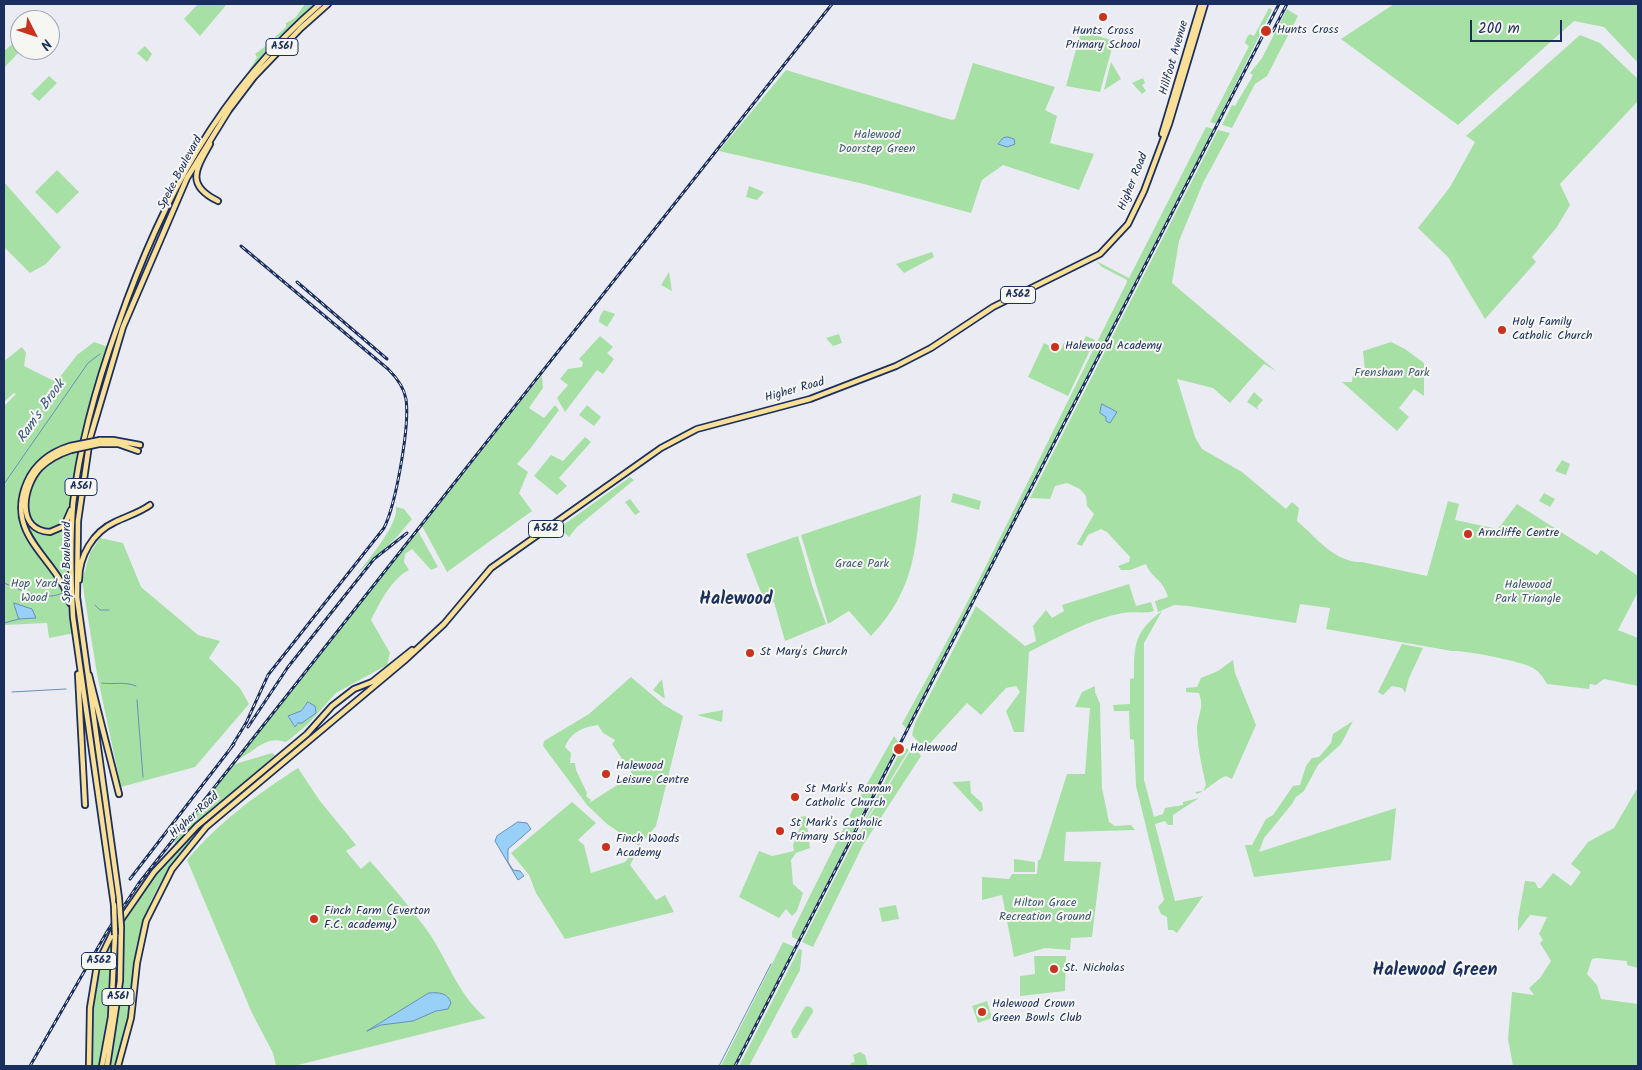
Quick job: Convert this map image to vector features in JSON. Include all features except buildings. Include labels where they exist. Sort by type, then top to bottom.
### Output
[{"type":"highway","name":"Speke Boulevard","points":[[102,1066],[111,1017],[115,935],[114,905],[102,814],[73,617],[71,577],[72,523],[82,450],[106,358],[136,277],[170,197],[199,145],[227,108],[297,24],[320,4]]},
{"type":"highway","name":"Speke Boulevard","points":[[238,94],[278,51],[328,4]]},
{"type":"highway","name":"Hillfoot Avenue","points":[[1170,116],[1200,14],[1201,4]]},
{"type":"highway","name":"Hillfoot Avenue","points":[[1200,14],[1206,4]]},
{"type":"highway","name":"Speke Boulevard","points":[[107,1066],[120,981],[121,927],[119,898],[80,630],[76,578],[78,521],[84,466],[96,412],[123,327],[155,248],[188,178],[227,108]]},
{"type":"highway","points":[[218,201],[201,191],[196,182],[196,172],[227,108]]},
{"type":"highway","name":"Higher Road","points":[[118,1066],[131,1018],[137,963],[146,921],[172,869],[195,839],[213,821],[404,661],[444,624],[491,568],[668,444],[698,429],[810,399],[896,366],[931,348],[993,307],[1095,258],[1128,224],[1144,191],[1170,116]]},
{"type":"highway","points":[[73,617],[63,582],[35,548],[28,535],[21,506],[25,486],[35,468],[50,455],[70,448],[113,440],[140,445]]},
{"type":"highway","points":[[99,442],[118,444],[138,452]]},
{"type":"highway","points":[[70,448],[45,463],[35,474],[28,488],[25,511],[30,523],[39,530],[56,531],[66,522],[82,450]]},
{"type":"highway","points":[[80,630],[79,574],[89,545],[106,527],[135,515],[150,504]]},
{"type":"highway","name":"Higher Road","points":[[89,1066],[90,1008],[97,965],[114,930],[154,872],[197,826],[307,734],[332,706],[354,688],[372,682],[401,657],[418,647]]},
{"type":"highway","points":[[77,648],[85,805]]},
{"type":"highway","points":[[83,652],[119,794]]},
{"type":"green space","points":[[198,4],[227,4],[200,36],[184,19]]},
{"type":"green space","points":[[305,4],[316,4],[282,35],[249,71],[257,57],[255,54],[275,39],[286,27],[286,23],[295,18]]},
{"type":"green space","points":[[1394,4],[1638,4],[1638,63],[1604,27],[1574,21],[1458,125],[1341,39]]},
{"type":"green space","points":[[1269,8],[1272,10],[1216,124],[1210,122],[1249,46],[1245,43],[1247,37],[1250,34],[1254,36]]},
{"type":"green space","points":[[1287,9],[1298,16],[1267,76],[1255,84],[1232,128],[1222,125],[1232,105],[1235,106],[1252,77],[1253,75],[1250,73],[1262,58]]},
{"type":"green space","points":[[1081,31],[1111,40],[1109,47],[1112,48],[1100,92],[1066,86]]},
{"type":"green space","points":[[1580,35],[1600,43],[1638,79],[1638,101],[1560,184],[1570,205],[1557,227],[1532,257],[1536,262],[1485,319],[1448,257],[1418,228],[1450,187],[1475,142],[1466,136]]},
{"type":"green space","points":[[10,46],[10,60],[12,60],[4,68],[4,51]]},
{"type":"green space","points":[[145,46],[152,54],[147,62],[137,53]]},
{"type":"green space","points":[[1111,62],[1121,79],[1104,90]]},
{"type":"green space","name":"Halewood Doorstep Green","points":[[973,63],[1055,87],[1045,110],[1057,116],[1050,143],[1094,154],[1079,190],[1003,165],[982,180],[971,213],[864,184],[719,151],[786,70],[952,120],[955,119]]},
{"type":"green space","points":[[49,76],[57,83],[39,101],[31,94]]},
{"type":"green space","points":[[1143,78],[1145,83],[1142,85],[1146,91],[1142,94],[1132,83]]},
{"type":"green space","points":[[1206,127],[1214,129],[907,729],[902,724],[989,559],[1127,282],[1127,280],[1102,267],[1096,261],[1129,278]]},
{"type":"green space","name":"Halewood Park Triangle","points":[[1218,130],[1230,133],[1203,183],[1179,241],[1172,283],[1276,371],[1264,364],[1230,403],[1213,388],[1177,379],[1195,437],[1202,449],[1242,472],[1286,509],[1292,502],[1299,508],[1297,521],[1335,554],[1352,561],[1427,576],[1448,501],[1459,504],[1455,520],[1498,529],[1517,504],[1597,555],[1601,550],[1638,576],[1638,592],[1618,630],[1638,638],[1638,686],[1604,679],[1596,685],[1590,684],[1589,689],[1547,684],[1536,670],[1516,662],[1480,654],[1452,651],[1326,629],[1330,608],[1300,604],[1296,623],[1189,606],[1174,605],[1158,612],[1155,601],[1168,597],[1163,586],[1151,573],[1146,564],[1130,570],[1121,570],[1118,566],[1129,562],[1130,557],[1107,532],[1101,529],[1088,535],[1082,546],[1077,544],[1094,514],[1087,506],[1086,496],[1080,489],[1067,483],[1055,486],[1050,499],[1030,498]]},
{"type":"green space","points":[[57,170],[79,192],[57,214],[35,192]]},
{"type":"green space","points":[[4,182],[61,247],[46,264],[30,273],[4,247]]},
{"type":"green space","points":[[749,186],[764,192],[757,200],[746,197]]},
{"type":"green space","points":[[932,252],[934,257],[904,273],[896,264]]},
{"type":"green space","points":[[669,272],[672,291],[661,285]]},
{"type":"green space","points":[[604,310],[615,314],[607,327],[599,322]]},
{"type":"green space","points":[[839,334],[842,343],[833,346],[826,338]]},
{"type":"green space","points":[[600,336],[613,347],[607,353],[614,359],[603,374],[597,370],[565,412],[557,398],[568,385],[560,379],[568,369],[582,367],[583,362],[579,359]]},
{"type":"green space","points":[[1086,336],[1095,340],[1068,396],[1028,377],[1044,343],[1060,351],[1064,343],[1079,350]]},
{"type":"green space","name":"Hop Yard Wood","points":[[94,342],[108,347],[82,444],[56,453],[36,470],[28,480],[22,505],[23,520],[27,518],[25,505],[27,493],[31,481],[38,471],[57,456],[69,451],[82,450],[75,496],[71,564],[75,633],[49,638],[47,623],[4,625],[4,406],[16,394],[14,393],[4,402],[4,361],[22,347],[26,353],[24,366],[56,382],[77,355]]},
{"type":"green space","name":"Frensham Park","points":[[1391,342],[1405,349],[1424,363],[1424,396],[1414,389],[1399,408],[1409,417],[1397,431],[1342,382],[1352,382],[1353,374],[1365,371],[1363,351]]},
{"type":"green space","points":[[542,375],[543,388],[529,408],[544,418],[555,405],[559,410],[517,464],[528,472],[519,493],[532,511],[447,572],[422,526]]},
{"type":"green space","points":[[1254,392],[1263,400],[1257,407],[1259,410],[1247,402]]},
{"type":"green space","points":[[587,405],[601,417],[594,426],[579,415]]},
{"type":"green space","points":[[585,437],[591,442],[559,478],[567,486],[557,495],[534,476],[551,455],[563,461]]},
{"type":"green space","points":[[1562,460],[1570,464],[1566,475],[1555,471]]},
{"type":"green space","points":[[630,477],[634,480],[577,527],[569,537],[559,528]]},
{"type":"green space","points":[[953,493],[981,501],[979,510],[951,502]]},
{"type":"green space","points":[[1544,493],[1555,499],[1550,507],[1539,501]]},
{"type":"green space","name":"Grace Park","points":[[921,495],[917,535],[910,570],[896,603],[885,620],[871,636],[849,611],[828,624],[801,535]]},
{"type":"green space","points":[[630,499],[640,512],[635,515],[625,502]]},
{"type":"green space","points":[[396,507],[404,509],[412,519],[396,538],[357,574],[388,531],[396,514]]},
{"type":"green space","points":[[418,531],[438,567],[431,570],[412,549],[405,554],[404,562],[409,570],[392,585],[371,620],[390,653],[387,665],[336,693],[308,724],[289,740],[285,742],[272,741],[260,745],[237,760]],"holes":[[[306,703],[310,718],[298,723],[295,727],[288,717],[301,711]]]},
{"type":"green space","points":[[798,536],[812,585],[826,624],[785,641],[774,602],[765,603],[746,554]]},
{"type":"green space","points":[[100,538],[123,543],[141,587],[198,635],[220,641],[209,658],[240,688],[249,704],[195,767],[121,787],[97,674],[82,581],[90,553]]},
{"type":"green space","points":[[1129,584],[1136,606],[1151,602],[1154,611],[1123,613],[1098,620],[1074,629],[1029,652],[1024,732],[1014,732],[1006,711],[1020,692],[1016,686],[1006,688],[981,715],[967,703],[925,749],[912,735],[915,723],[976,606],[1025,646],[1036,641],[1033,626],[1046,610],[1052,618],[1064,611],[1062,605]]},
{"type":"green space","points":[[1162,611],[1144,643],[1144,780],[1154,817],[1163,814],[1165,808],[1183,805],[1183,802],[1199,798],[1173,815],[1173,825],[1168,825],[1165,821],[1155,824],[1175,901],[1203,896],[1177,933],[1173,930],[1168,930],[1167,917],[1161,914],[1158,907],[1164,900],[1136,786],[1134,740],[1130,739],[1129,711],[1114,711],[1113,705],[1130,704],[1130,679],[1134,678],[1135,648],[1146,626]]},
{"type":"green space","points":[[1402,644],[1423,648],[1409,678],[1405,693],[1402,688],[1392,686],[1383,695],[1378,692]]},
{"type":"green space","points":[[1233,660],[1235,673],[1256,725],[1232,779],[1226,776],[1203,791],[1206,785],[1197,731],[1201,699],[1199,693],[1186,692],[1186,688],[1197,687],[1201,678],[1218,671]]},
{"type":"green space","points":[[631,677],[664,705],[683,716],[656,826],[639,846],[607,824],[587,805],[543,746],[544,741],[589,714]],"holes":[[[598,725],[603,733],[615,740],[612,744],[633,775],[589,803],[591,800],[586,796],[587,793],[576,770],[575,763],[570,763],[571,753],[565,747],[574,734],[587,727]]]},
{"type":"green space","points":[[662,679],[665,699],[653,690]]},
{"type":"green space","name":"Hilton Grace Recreation Ground","points":[[1095,686],[1095,692],[1100,704],[1102,788],[1109,822],[1115,826],[1131,825],[1135,830],[1066,832],[1064,861],[1101,862],[1092,937],[1071,938],[1070,950],[1045,948],[1014,957],[1002,895],[982,900],[982,877],[1009,879],[1012,874],[1037,874],[1038,860],[1040,860],[1067,774],[1085,774],[1090,708],[1075,707],[1082,692]]},
{"type":"green space","points":[[723,710],[722,722],[697,715]]},
{"type":"green space","points":[[1353,721],[1341,744],[1318,765],[1304,791],[1296,797],[1264,838],[1259,852],[1396,808],[1391,860],[1254,877],[1245,845],[1252,845],[1266,819],[1273,815],[1293,786],[1300,785],[1306,766],[1312,758],[1319,757],[1331,743],[1333,734]]},
{"type":"green space","points":[[894,736],[899,743],[798,940],[792,937],[792,932],[855,805]]},
{"type":"green space","points":[[906,748],[909,750],[859,831],[900,752]]},
{"type":"green space","points":[[910,751],[914,754],[917,751],[921,756],[863,845],[813,947],[802,942],[854,841]]},
{"type":"green space","points":[[272,753],[275,755],[272,758],[176,844],[174,842],[232,765]]},
{"type":"green space","points":[[277,761],[279,764],[234,800],[193,840],[175,861],[159,885],[147,911],[139,939],[129,1011],[121,1048],[115,1066],[109,1066],[121,1002],[124,919],[154,876],[189,836]]},
{"type":"green space","name":"Finch Farm (Everton F.C. academy)","points":[[298,768],[320,801],[356,845],[346,851],[361,869],[370,861],[402,898],[431,936],[469,1000],[486,1018],[294,1066],[276,1066],[273,1053],[252,1013],[187,860],[225,821],[267,788]]},
{"type":"green space","points":[[970,781],[971,793],[982,803],[983,810],[980,812],[952,782]]},
{"type":"green space","points":[[1638,787],[1638,968],[1627,965],[1627,961],[1596,958],[1592,959],[1587,974],[1597,985],[1601,999],[1638,1004],[1638,1066],[1513,1066],[1508,1039],[1512,992],[1534,995],[1529,988],[1540,978],[1551,961],[1540,943],[1543,940],[1539,934],[1547,917],[1530,915],[1518,931],[1518,918],[1525,881],[1535,882],[1538,888],[1541,888],[1553,873],[1571,886],[1581,872],[1571,864],[1588,842],[1614,828]]},
{"type":"green space","points":[[572,802],[596,823],[578,840],[584,845],[591,873],[625,862],[634,852],[636,854],[630,865],[656,900],[665,895],[674,912],[565,939],[536,893],[529,875],[511,853]]},
{"type":"green space","points":[[806,816],[810,848],[796,853],[791,860],[793,884],[803,893],[797,911],[792,916],[786,909],[779,918],[739,897],[759,851],[772,856],[794,851],[793,845],[800,827],[796,825],[800,817]]},
{"type":"green space","points":[[1014,859],[1035,862],[1035,872],[1014,872]]},
{"type":"green space","points":[[896,905],[899,919],[882,922],[879,908]]},
{"type":"green space","points":[[112,938],[111,987],[105,1034],[99,1066],[91,1066],[94,1000],[100,969]]},
{"type":"green space","points":[[783,942],[795,947],[734,1066],[721,1066]]},
{"type":"green space","points":[[799,949],[802,950],[800,970],[749,1066],[739,1066]]},
{"type":"green space","points":[[1034,956],[1066,956],[1065,991],[1020,996],[1020,976],[1035,974]]},
{"type":"green space","name":"Halewood Crown Green Bowls Club","points":[[987,1001],[992,1018],[978,1023],[972,1006]]},
{"type":"green space","points":[[805,1007],[812,1008],[813,1012],[797,1038],[793,1038],[791,1031]]},
{"type":"green space","points":[[860,1052],[865,1055],[868,1066],[850,1066],[851,1063],[855,1062],[853,1055]]},
{"type":"water","points":[[1003,138],[1014,139],[1015,144],[1007,147],[998,144]]},
{"type":"water","points":[[1102,404],[1117,412],[1110,423],[1100,413]]},
{"type":"water","points":[[14,603],[32,609],[36,618],[19,619]]},
{"type":"water","points":[[308,702],[315,706],[316,713],[302,723],[298,723],[295,727],[288,716],[301,711]]},
{"type":"water","points":[[518,822],[527,823],[531,829],[508,849],[508,862],[513,870],[520,871],[524,876],[518,880],[495,841],[497,836]]},
{"type":"water","points":[[429,993],[440,993],[448,997],[451,1003],[448,1009],[436,1011],[413,1021],[381,1025],[367,1031]]},
{"type":"waterway","name":"Ram's Brook","points":[[4,484],[88,363],[100,354]]},
{"type":"waterway","points":[[4,583],[25,592],[41,596],[62,593]]},
{"type":"waterway","points":[[95,605],[100,610],[109,610]]},
{"type":"waterway","points":[[4,623],[19,619]]},
{"type":"waterway","points":[[102,683],[136,686]]},
{"type":"waterway","points":[[12,692],[66,689]]},
{"type":"waterway","points":[[137,700],[143,777]]},
{"type":"waterway","points":[[719,1066],[771,964]]},
{"type":"railway","points":[[30,1066],[108,930],[139,883],[832,4]]},
{"type":"railway","points":[[735,1066],[1279,4]]},
{"type":"railway","points":[[1273,31],[1287,4]]},
{"type":"railway","points":[[230,749],[246,723],[268,675],[384,528],[389,517],[401,464],[407,411],[402,386],[388,369],[241,246]]},
{"type":"railway","points":[[297,282],[387,359]]},
{"type":"railway","points":[[248,727],[288,667],[374,559],[407,533]]},
{"type":"railway","points":[[130,879],[234,744]]},
{"type":"place","name":"Hunts Cross Primary School","points":[[1103,17]]},
{"type":"place","name":"Hunts Cross","points":[[1266,31]]},
{"type":"place","name":"Holy Family Catholic Church","points":[[1502,330]]},
{"type":"place","name":"Halewood Academy","points":[[1055,347]]},
{"type":"place","name":"Arncliffe Centre","points":[[1468,534]]},
{"type":"place","name":"St Mary's Church","points":[[750,653]]},
{"type":"place","name":"Halewood","points":[[899,749]]},
{"type":"place","name":"Halewood Leisure Centre","points":[[606,774]]},
{"type":"place","name":"St Mark's Roman Catholic Church","points":[[795,797]]},
{"type":"place","name":"St Mark's Catholic Primary School","points":[[780,831]]},
{"type":"place","name":"Finch Woods Academy","points":[[606,847]]},
{"type":"place","name":"Finch Farm (Everton F.C. academy)","points":[[314,919]]},
{"type":"place","name":"St. Nicholas","points":[[1054,969]]},
{"type":"place","name":"Halewood Crown Green Bowls Club","points":[[982,1012]]},
{"type":"district","name":"Halewood","points":[[736,601]]},
{"type":"district","name":"Halewood Green","points":[[1435,972]]}]
